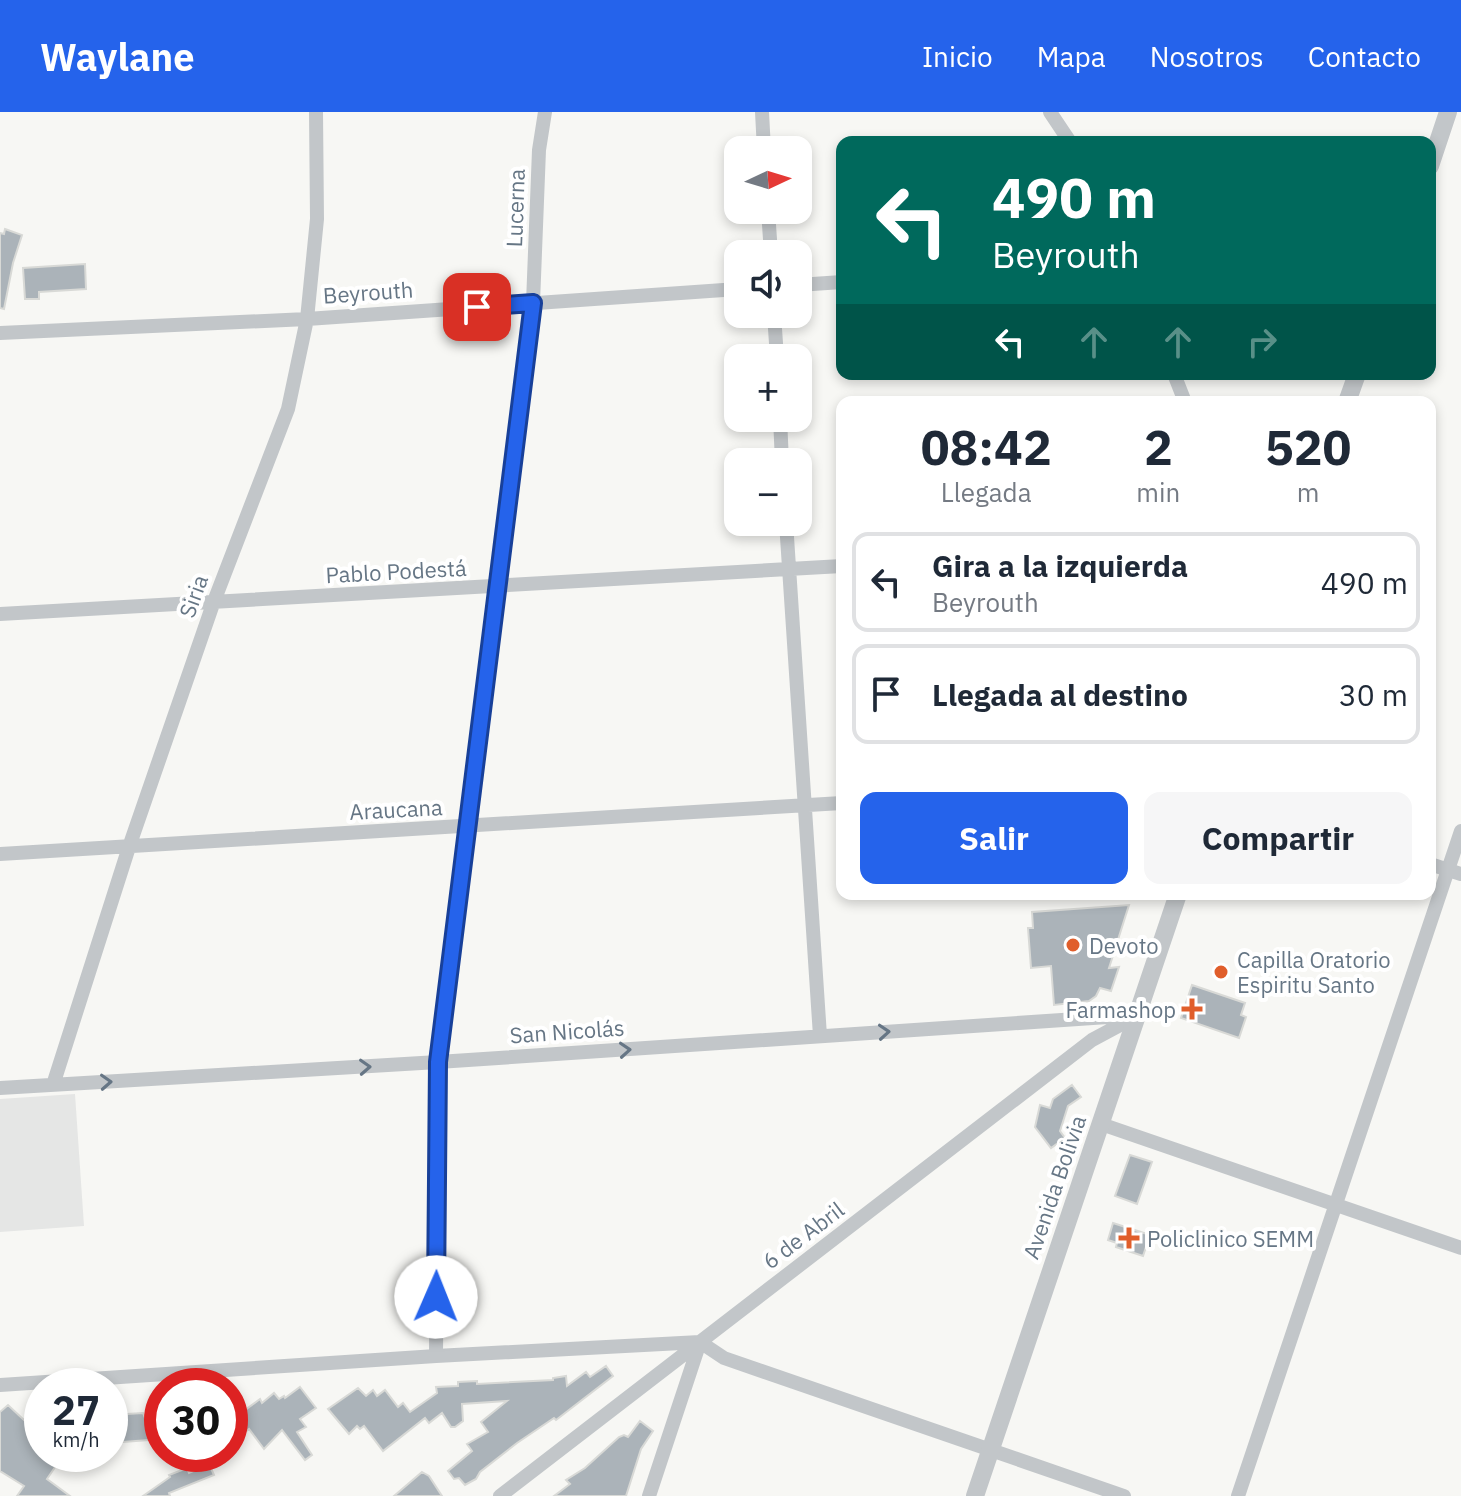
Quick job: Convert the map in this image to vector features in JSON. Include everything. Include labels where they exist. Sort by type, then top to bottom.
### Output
[{"type":"street","name":"Siria","points":[[53,1085],[129,847],[213,604],[288,409],[307,319],[317,219],[316,112]]},
{"type":"street","name":"Lucerna","points":[[436,1356],[438,1062],[533,303],[539,150],[545,112]]},
{"type":"street","points":[[762,112],[763,136]]},
{"type":"street","points":[[1050,112],[1066,136]]},
{"type":"street","points":[[1436,148],[1448,112]]},
{"type":"street","points":[[812,284],[836,282]]},
{"type":"street","name":"Beyrouth","points":[[0,333],[307,319],[724,290]]},
{"type":"street","points":[[787,536],[820,1036]]},
{"type":"street","name":"Pablo Podestá","points":[[0,614],[836,566]]},
{"type":"street","name":"Araucana","points":[[0,854],[836,803]]},
{"type":"street","points":[[1238,1496],[1335,1206],[1454,872],[1461,831]]},
{"type":"street","name":"Avenida Bolivia","points":[[975,1496],[1176,900]]},
{"type":"street","name":"San Nicolás","points":[[0,1088],[1137,1015]]},
{"type":"street","name":"6 de Abril","points":[[500,1496],[1092,1040],[1137,1015]]},
{"type":"street","points":[[1101,1124],[1461,1248]]},
{"type":"street","points":[[649,1496],[700,1342]]},
{"type":"street","points":[[0,1385],[700,1342],[724,1358],[1124,1496]]},
{"type":"shaded area","points":[[75,1094],[84,1226],[0,1232],[0,1099]]},
{"type":"building","points":[[5,229],[22,235],[4,309],[0,308],[0,233],[4,234]]},
{"type":"building","points":[[85,264],[86,289],[39,292],[39,299],[25,299],[23,268]]},
{"type":"building","name":"Devoto","points":[[1129,905],[1109,968],[1119,967],[1111,991],[1100,988],[1089,1001],[1054,1005],[1051,966],[1031,968],[1028,928],[1033,928],[1032,912]]},
{"type":"building","points":[[1192,985],[1245,1003],[1241,1015],[1246,1017],[1239,1038],[1181,1018]]},
{"type":"building","points":[[1072,1085],[1081,1097],[1068,1106],[1060,1131],[1065,1138],[1051,1148],[1035,1127],[1040,1105],[1050,1108],[1053,1099]]},
{"type":"building","points":[[1130,1155],[1152,1162],[1137,1204],[1115,1196]]},
{"type":"building","name":"Policlinico SEMM","points":[[1113,1223],[1150,1235],[1143,1256],[1116,1247],[1117,1243],[1108,1240]]},
{"type":"building","points":[[606,1366],[613,1376],[556,1420],[554,1418],[517,1443],[465,1485],[448,1471],[472,1451],[467,1444],[488,1432],[481,1422],[507,1401],[462,1404],[463,1421],[455,1427],[451,1427],[442,1413],[429,1423],[425,1418],[383,1451],[364,1426],[360,1429],[357,1426],[349,1434],[328,1409],[358,1388],[366,1396],[373,1390],[377,1396],[385,1390],[398,1407],[403,1403],[410,1412],[437,1393],[436,1387],[458,1386],[458,1382],[553,1380],[566,1376],[567,1386],[586,1372],[590,1377]]},
{"type":"building","points":[[300,1387],[316,1408],[300,1419],[306,1427],[297,1432],[312,1455],[305,1460],[282,1430],[264,1449],[248,1430],[248,1408],[260,1399],[262,1403],[274,1393],[279,1399]]},
{"type":"building","points":[[8,1405],[24,1420],[24,1472],[52,1472],[47,1479],[70,1496],[17,1496],[24,1486],[0,1471],[0,1412]]},
{"type":"building","points":[[143,1413],[144,1440],[128,1442],[128,1414]]},
{"type":"building","points":[[640,1421],[653,1431],[641,1449],[626,1496],[554,1496],[570,1484],[566,1480],[585,1468],[619,1437],[628,1437]]},
{"type":"building","points":[[213,1472],[214,1475],[169,1493],[170,1496],[143,1496],[169,1475]]},
{"type":"building","points":[[422,1472],[429,1476],[442,1496],[394,1496]]},
{"type":"place","name":"Devoto","points":[[1073,945]]},
{"type":"place","name":"Capilla Oratorio Espiritu Santo","points":[[1221,972]]},
{"type":"place","name":"Farmashop","points":[[1192,1009]]},
{"type":"place","name":"Policlinico SEMM","points":[[1129,1238]]},
{"type":"route","points":[[436,1297],[438,1062],[533,303],[477,307]]}]
